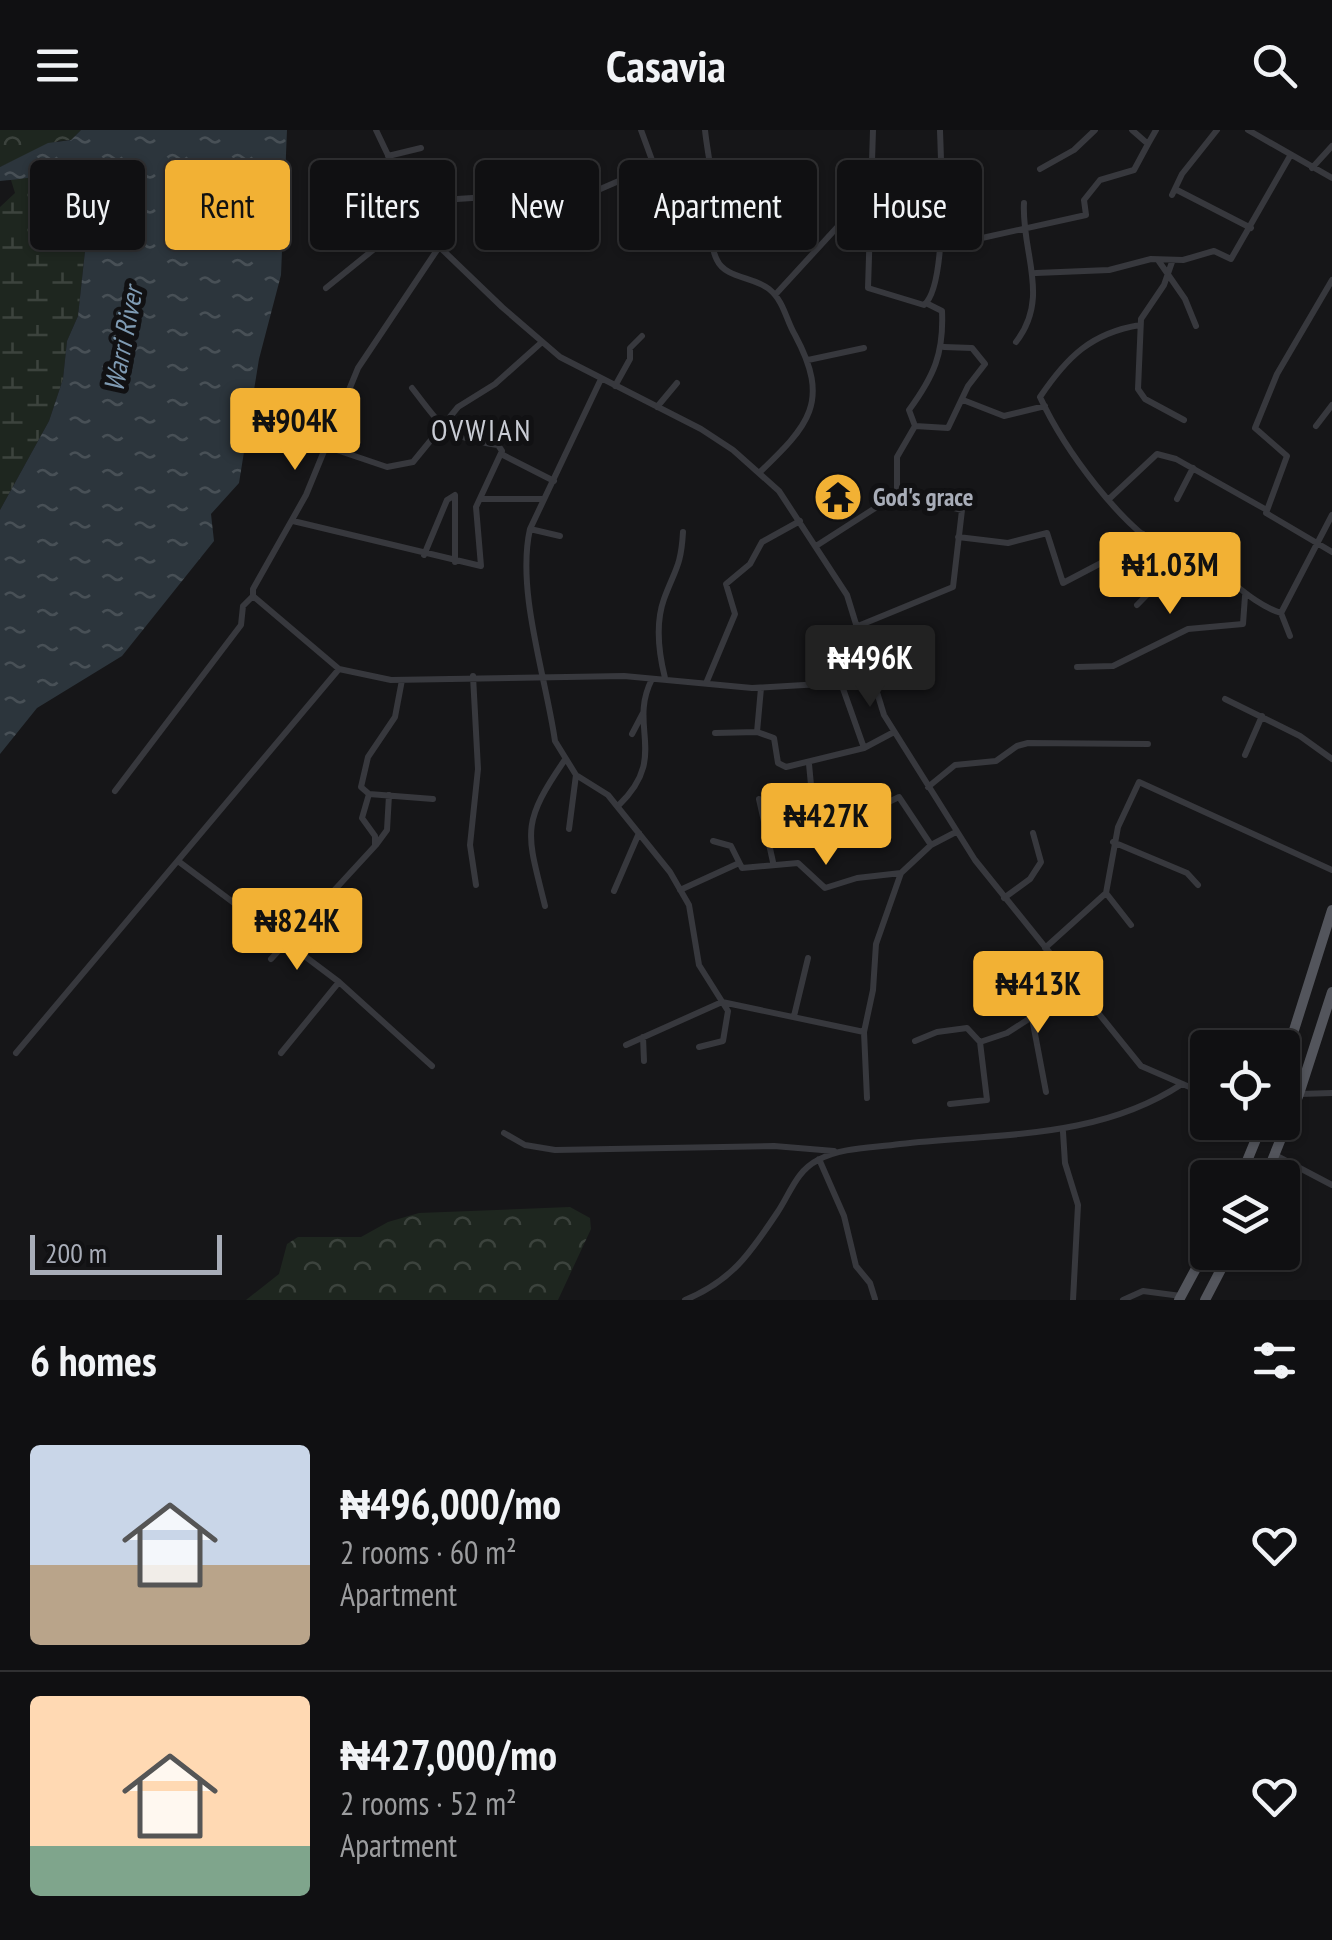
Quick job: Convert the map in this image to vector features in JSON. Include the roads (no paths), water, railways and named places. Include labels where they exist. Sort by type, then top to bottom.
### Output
[{"type":"main road","points":[[1294,1030],[1332,910]]},
{"type":"main road","points":[[1300,1091],[1332,992]]},
{"type":"main road","points":[[1272,1160],[1280,1140]]},
{"type":"main road","points":[[1180,1298],[1195,1270]]},
{"type":"main road","points":[[1205,1300],[1221,1270]]},
{"type":"street","points":[[376,130],[390,160]]},
{"type":"street","points":[[641,130],[652,160]]},
{"type":"street","points":[[704,130],[709,160]]},
{"type":"street","points":[[873,130],[873,160]]},
{"type":"street","points":[[940,130],[940,160]]},
{"type":"street","points":[[1040,169],[1074,150],[1095,130]]},
{"type":"street","points":[[1132,130],[1148,144]]},
{"type":"street","points":[[982,235],[1086,215],[1084,200],[1100,180],[1134,170],[1156,130]]},
{"type":"street","points":[[1218,130],[1173,192],[1251,228]]},
{"type":"street","points":[[1248,130],[1332,178]]},
{"type":"street","points":[[1312,168],[1332,146]]},
{"type":"street","points":[[388,156],[421,148]]},
{"type":"street","points":[[1036,273],[1109,270],[1158,260],[1172,262],[1214,250],[1234,258],[1290,156]]},
{"type":"street","points":[[455,200],[598,190],[619,180]]},
{"type":"street","points":[[1016,342],[1029,322],[1036,273],[1025,228],[1024,202]]},
{"type":"street","points":[[775,295],[837,227]]},
{"type":"street","points":[[326,288],[373,250]]},
{"type":"street","points":[[115,791],[241,625],[243,606],[253,596],[258,576],[293,520],[358,368],[437,250]]},
{"type":"street","points":[[439,250],[542,342],[600,379],[720,441],[760,472],[800,521],[847,595],[871,681],[894,732],[956,832],[1004,898],[1141,1066],[1190,1087]]},
{"type":"street","points":[[715,250],[719,264],[775,295],[808,360],[815,403],[787,446],[760,472]]},
{"type":"street","points":[[870,250],[868,288],[942,311],[944,346],[933,378],[909,410],[915,426]]},
{"type":"street","points":[[928,304],[938,250]]},
{"type":"street","points":[[1158,260],[1196,326]]},
{"type":"street","points":[[1182,260],[1140,325],[1140,394],[1184,420]]},
{"type":"street","points":[[1170,275],[1172,262]]},
{"type":"street","points":[[1265,509],[1287,456],[1255,428],[1278,374],[1332,280]]},
{"type":"street","points":[[1140,325],[1101,333],[1082,347],[1064,363],[1040,397],[1044,406],[1080,468],[1144,534],[1183,558],[1196,558],[1245,594],[1281,613],[1290,636]]},
{"type":"street","points":[[615,386],[630,359],[630,348],[642,336]]},
{"type":"street","points":[[325,446],[367,463],[401,466],[413,462],[440,425],[542,342]]},
{"type":"street","points":[[915,426],[948,428],[985,362],[968,346],[944,346]]},
{"type":"street","points":[[808,360],[864,348]]},
{"type":"street","points":[[600,379],[530,529],[525,550],[527,584],[555,741],[564,761],[576,776],[618,806],[680,890],[688,904],[699,965],[728,1011],[724,1039],[699,1047]]},
{"type":"street","points":[[657,407],[676,383]]},
{"type":"street","points":[[412,388],[440,425],[464,441],[498,445],[503,455],[554,481]]},
{"type":"street","points":[[963,400],[1004,416],[1044,406]]},
{"type":"street","points":[[1316,426],[1332,405]]},
{"type":"street","points":[[897,494],[897,457],[915,426]]},
{"type":"street","points":[[1108,499],[1157,454],[1193,468],[1332,552]]},
{"type":"street","points":[[293,520],[481,566],[476,507],[503,455]]},
{"type":"street","points":[[1177,500],[1193,468]]},
{"type":"street","points":[[816,546],[897,494],[962,510],[953,588],[858,626]]},
{"type":"street","points":[[424,555],[447,500],[454,495],[455,562]]},
{"type":"street","points":[[482,499],[543,500]]},
{"type":"street","points":[[1281,613],[1332,515]]},
{"type":"street","points":[[707,682],[735,614],[726,584],[750,564],[762,542],[800,521]]},
{"type":"street","points":[[530,529],[560,536]]},
{"type":"street","points":[[665,678],[658,627],[663,600],[682,565],[682,532]]},
{"type":"street","points":[[958,537],[1008,543],[1047,533],[1063,583],[1095,568],[1144,534]]},
{"type":"street","points":[[1137,604],[1183,558]]},
{"type":"street","points":[[1077,667],[1113,666],[1188,629],[1243,624],[1245,594]]},
{"type":"street","points":[[253,596],[339,670],[402,680],[473,676],[665,678],[762,688],[871,681]]},
{"type":"street","points":[[16,1054],[339,670]]},
{"type":"street","points":[[473,676],[478,769],[470,855],[476,884]]},
{"type":"street","points":[[632,734],[652,679]]},
{"type":"street","points":[[402,680],[395,717],[368,757],[358,787],[369,794],[433,799]]},
{"type":"street","points":[[841,683],[864,748]]},
{"type":"street","points":[[757,732],[762,688]]},
{"type":"street","points":[[1225,699],[1262,716],[1332,759]]},
{"type":"street","points":[[618,806],[644,774],[647,723],[643,712]]},
{"type":"street","points":[[1246,755],[1262,716]]},
{"type":"street","points":[[715,734],[757,732],[774,738],[782,766],[810,764],[864,748],[894,732]]},
{"type":"street","points":[[928,787],[955,764],[996,761],[1028,744],[1148,744]]},
{"type":"street","points":[[545,906],[530,830],[535,802],[564,761]]},
{"type":"street","points":[[810,764],[813,806]]},
{"type":"street","points":[[569,829],[576,776]]},
{"type":"street","points":[[1045,948],[1106,893],[1114,842],[1139,782],[1332,870]]},
{"type":"street","points":[[369,794],[362,818],[375,836],[375,846]]},
{"type":"street","points":[[271,959],[333,888],[363,863],[388,830],[389,795]]},
{"type":"street","points":[[870,811],[899,797],[931,845]]},
{"type":"street","points":[[759,799],[772,862]]},
{"type":"street","points":[[867,1098],[864,1032],[874,990],[878,932],[893,904],[901,873],[931,845],[956,832]]},
{"type":"street","points":[[614,891],[639,833]]},
{"type":"street","points":[[1004,898],[1030,879],[1041,862],[1032,833]]},
{"type":"street","points":[[714,841],[726,841],[737,864],[748,868],[772,862],[798,863],[826,888],[857,878],[901,873]]},
{"type":"street","points":[[1114,842],[1186,873],[1198,885]]},
{"type":"street","points":[[178,861],[340,982],[432,1066]]},
{"type":"street","points":[[680,890],[737,864]]},
{"type":"street","points":[[1106,893],[1132,925]]},
{"type":"street","points":[[994,954],[1032,1018],[1046,1092]]},
{"type":"street","points":[[794,1016],[808,958]]},
{"type":"street","points":[[281,1053],[340,982]]},
{"type":"street","points":[[980,1042],[1032,1018],[1077,988]]},
{"type":"street","points":[[626,1045],[722,1002],[864,1032]]},
{"type":"street","points":[[915,1041],[937,1032],[967,1028],[980,1042],[987,1100],[950,1104]]},
{"type":"street","points":[[643,1037],[644,1061]]},
{"type":"street","points":[[504,1133],[525,1145],[555,1150],[774,1146],[842,1151],[1063,1132],[1140,1107],[1182,1084]]},
{"type":"street","points":[[1300,1094],[1332,1093]]},
{"type":"street","points":[[1063,1132],[1064,1163],[1074,1180],[1078,1205],[1073,1300]]},
{"type":"street","points":[[684,1300],[724,1282],[778,1212],[802,1169],[842,1151]]},
{"type":"street","points":[[1274,1154],[1332,1184]]},
{"type":"street","points":[[819,1159],[844,1216],[856,1266],[870,1283],[875,1299]]},
{"type":"street","points":[[1123,1300],[1143,1291],[1180,1298]]},
{"type":"water","name":"Warri River","points":[[81,130],[287,130],[286,160],[165,160],[165,250],[282,250],[281,275],[259,359],[239,483],[211,514],[214,541],[122,656],[37,708],[0,754],[0,510],[49,421],[63,379],[67,341],[78,316],[85,250],[145,250],[145,160],[30,160],[30,178],[0,181],[0,167],[48,143],[71,140]]},
{"type":"place","name":"God's grace","points":[[838,497]]},
{"type":"district","name":"OVWIAN","points":[[482,431]]}]
